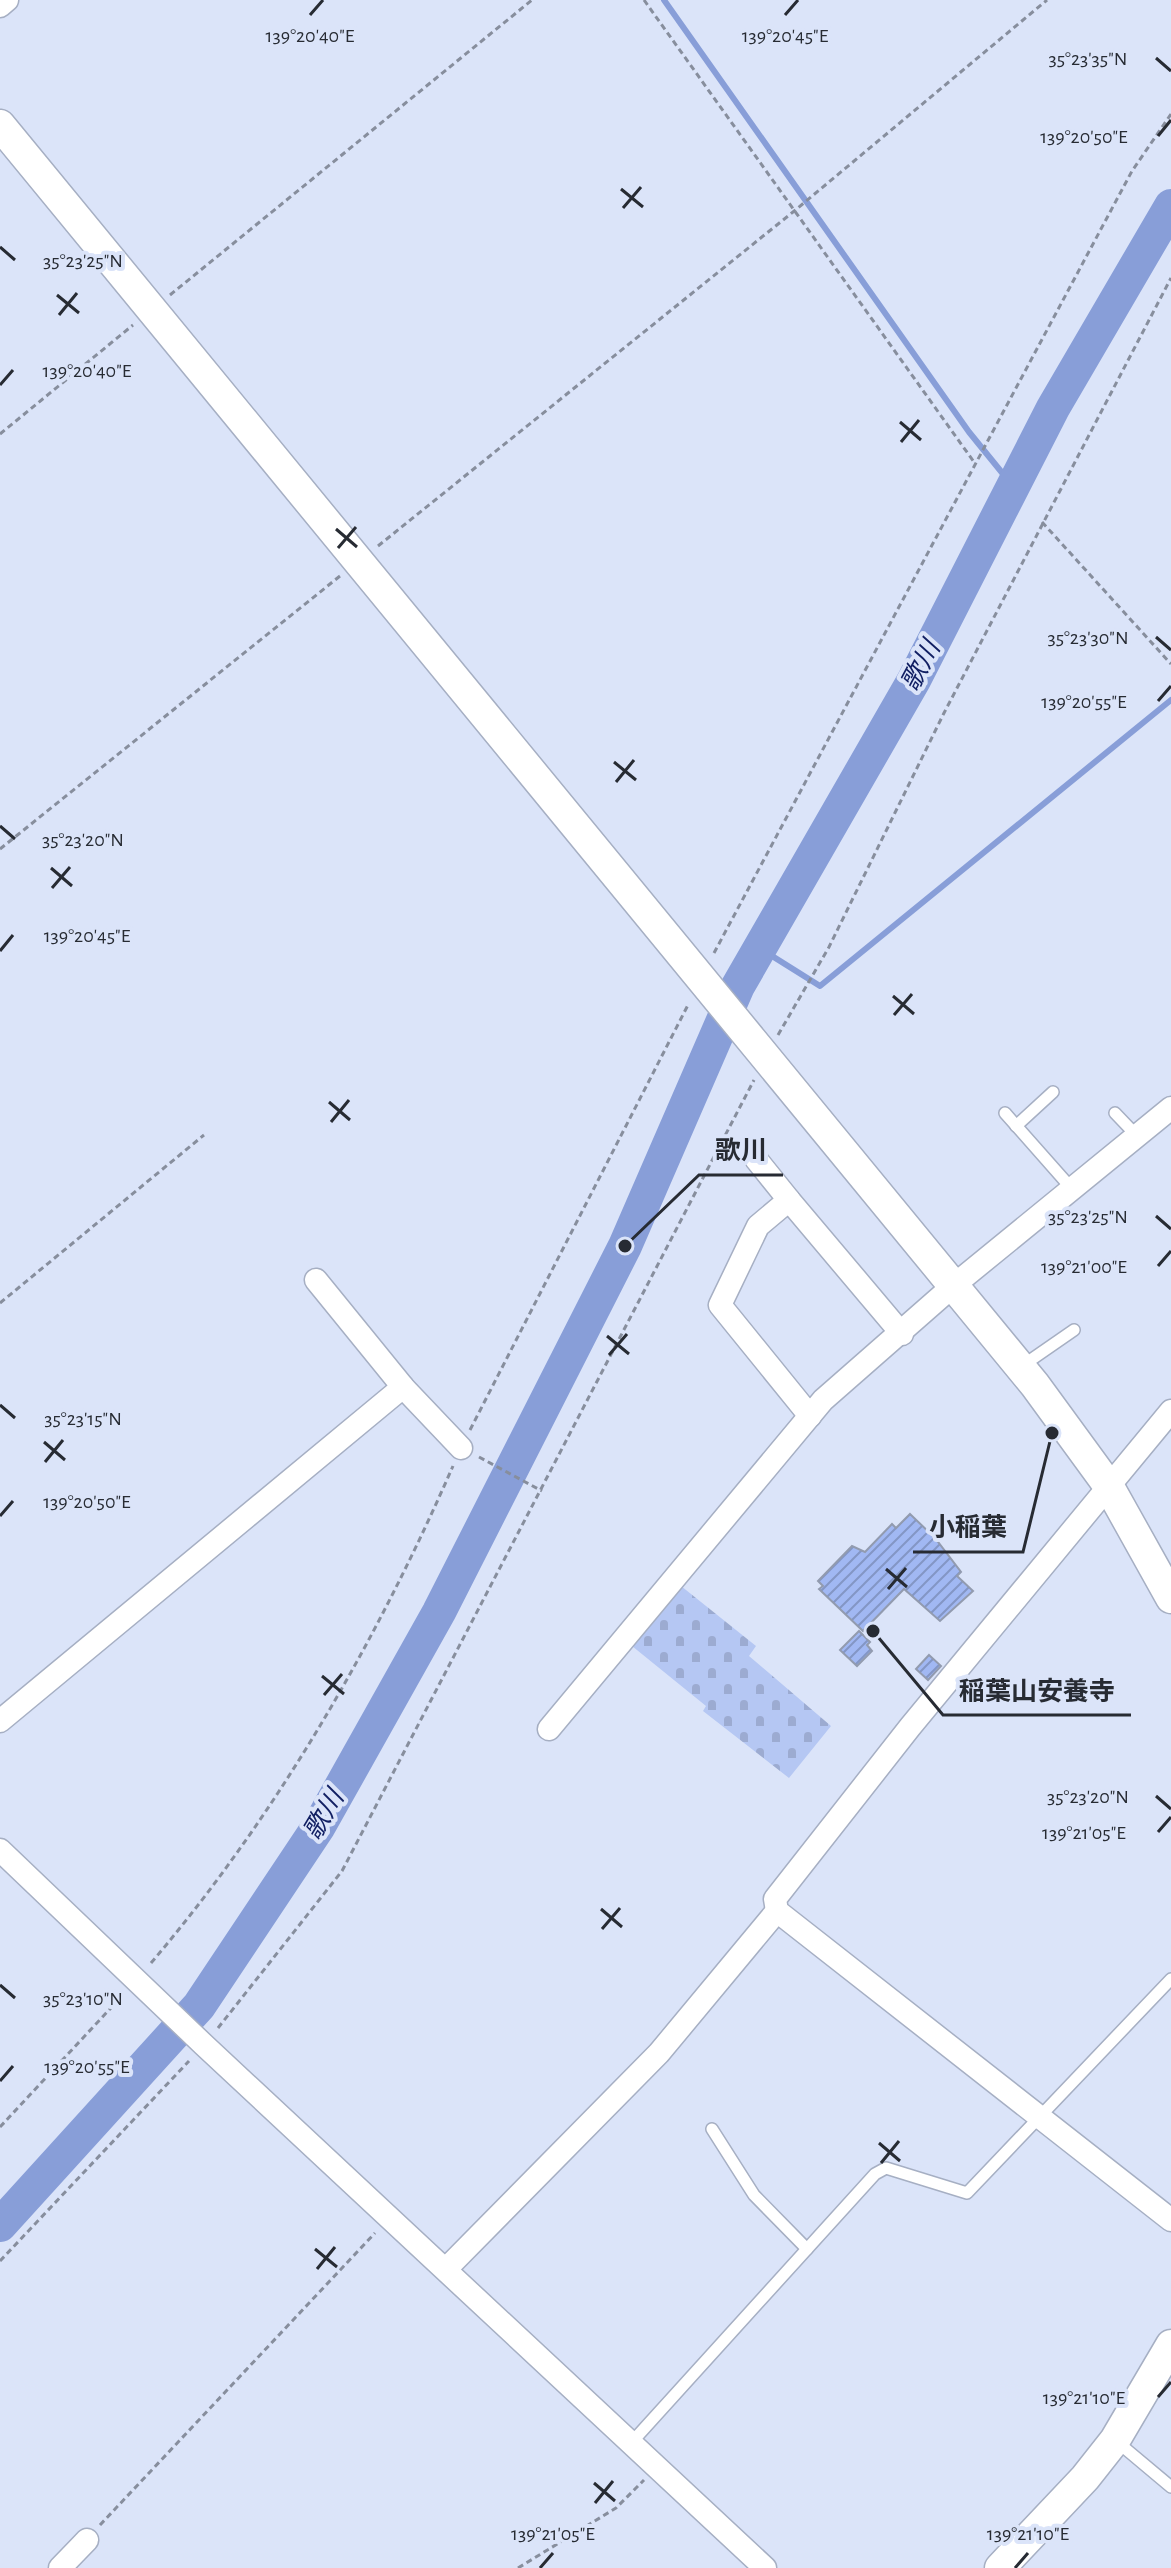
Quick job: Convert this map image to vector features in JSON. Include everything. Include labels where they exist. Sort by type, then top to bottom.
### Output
[{"type":"street","points":[[0,6],[7,0]]},
{"type":"street","points":[[0,125],[1021,1367],[1108,1485],[1171,1598]]},
{"type":"street","points":[[549,1729],[823,1400],[902,1334],[953,1286],[1171,1108]]},
{"type":"street","points":[[756,1159],[840,1271],[902,1334]]},
{"type":"street","points":[[789,1200],[758,1226],[720,1305],[810,1416]]},
{"type":"street","points":[[316,1280],[403,1387],[461,1448]]},
{"type":"street","points":[[0,1721],[403,1387]]},
{"type":"street","points":[[1171,1411],[910,1727],[775,1899],[777,1911],[1171,2220]]},
{"type":"street","points":[[0,1850],[204,2045],[447,2268],[765,2568]]},
{"type":"street","points":[[447,2268],[659,2053],[777,1911]]},
{"type":"street","points":[[1000,2568],[1085,2478],[1115,2440],[1171,2345]]},
{"type":"street","points":[[60,2568],[87,2540]]},
{"type":"lane","points":[[1016,1126],[1053,1092]]},
{"type":"lane","points":[[1005,1113],[1073,1190]]},
{"type":"lane","points":[[1115,1113],[1137,1136]]},
{"type":"lane","points":[[1021,1367],[1074,1330]]},
{"type":"lane","points":[[632,2442],[875,2174],[886,2168],[967,2193],[1171,1979]]},
{"type":"lane","points":[[712,2129],[754,2195],[807,2249]]},
{"type":"lane","points":[[1115,2440],[1171,2487]]},
{"type":"path","points":[[0,434],[532,0]]},
{"type":"path","points":[[644,0],[974,463]]},
{"type":"path","points":[[0,849],[793,212],[1047,0]]},
{"type":"path","points":[[0,2127],[136,1981],[200,1906],[290,1778],[411,1561],[461,1448],[705,986],[974,463],[1132,171],[1171,114]]},
{"type":"path","points":[[0,2261],[204,2045],[342,1871],[542,1491],[762,1053],[829,947],[1042,522],[1171,278]]},
{"type":"path","points":[[1042,522],[1171,664]]},
{"type":"path","points":[[0,1303],[204,1135]]},
{"type":"path","points":[[461,1448],[542,1491]]},
{"type":"path","points":[[87,2540],[391,2216]]},
{"type":"path","points":[[518,2568],[616,2508],[658,2467]]},
{"type":"green space","points":[[681,1586],[756,1646],[749,1656],[831,1726],[789,1778],[703,1711],[706,1706],[632,1646]]},
{"type":"building","points":[[910,1514],[935,1538],[961,1572],[957,1576],[973,1591],[940,1621],[904,1589],[863,1631],[819,1589],[823,1586],[818,1581],[852,1546],[865,1552],[892,1524],[896,1528]]},
{"type":"building","points":[[859,1631],[870,1642],[867,1645],[872,1651],[857,1666],[840,1650]]},
{"type":"building","points":[[929,1655],[941,1666],[928,1680],[916,1669]]},
{"type":"waterway","points":[[664,0],[969,432],[1012,485]]},
{"type":"waterway","name":"歌川","points":[[0,2225],[199,2006],[319,1826],[439,1612],[625,1246],[738,986],[914,680],[1053,408],[1171,206]]},
{"type":"waterway","points":[[761,949],[820,986],[1171,700]]},
{"type":"place","name":"歌川","points":[[625,1246]]},
{"type":"place","name":"小稲葉","points":[[1052,1433]]},
{"type":"place","name":"稲葉山安養寺","points":[[873,1631]]}]
